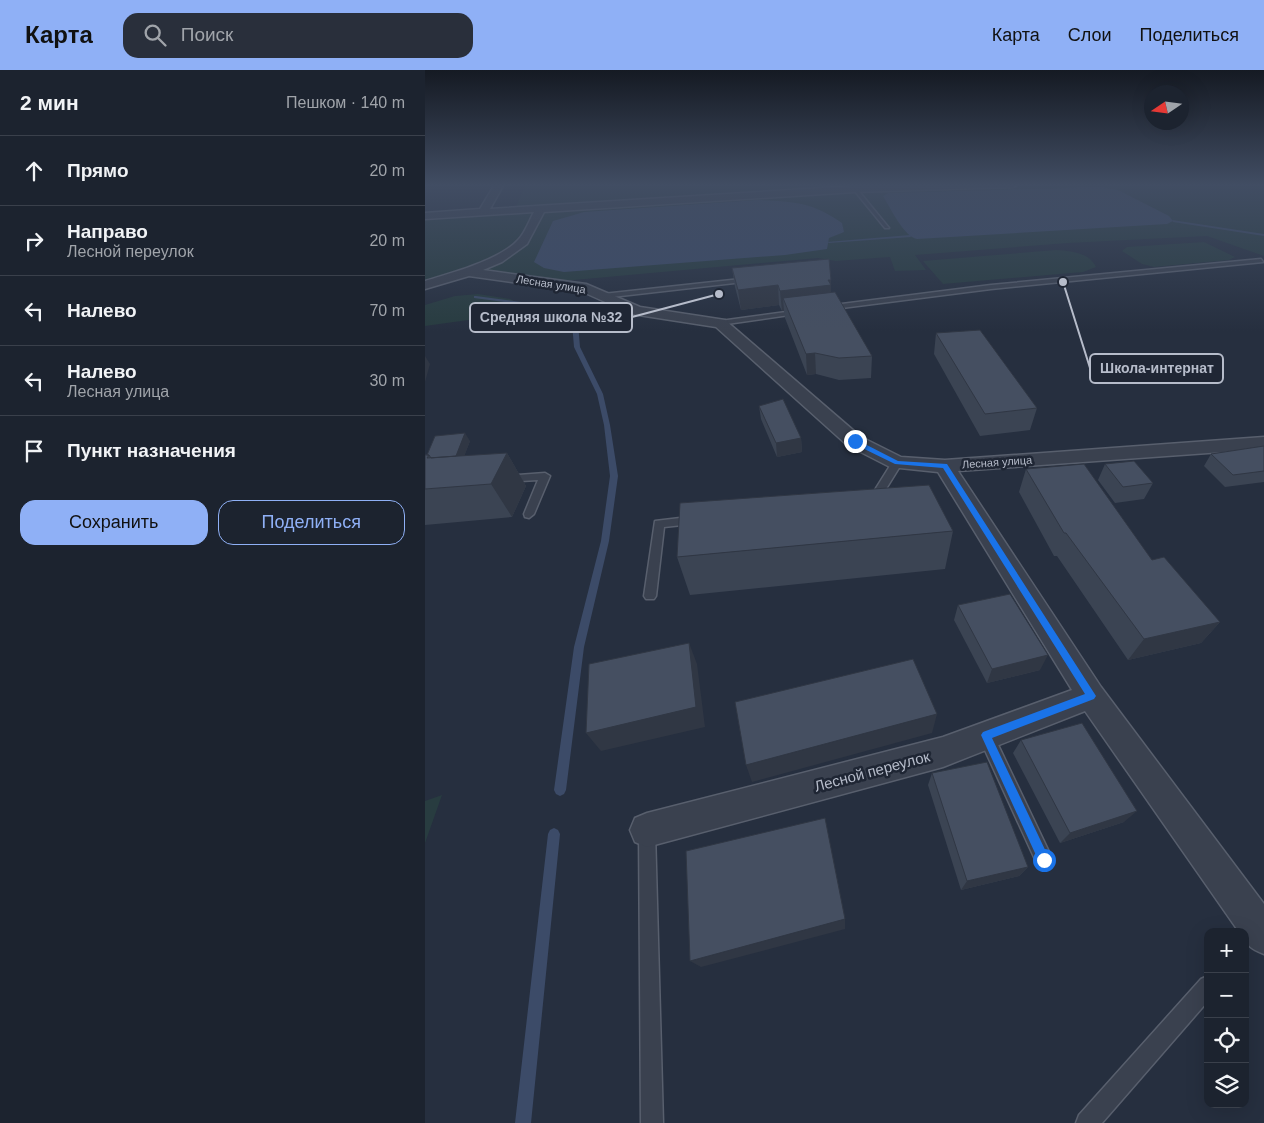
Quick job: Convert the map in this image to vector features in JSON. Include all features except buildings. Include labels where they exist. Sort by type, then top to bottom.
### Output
[{"type":"street","points":[[425,284],[461,274],[498,259],[523,242],[528,233]]},
{"type":"street","name":"Лесная улица","points":[[461,274],[586,288],[637,310],[720,323],[855,441],[897,463],[945,466],[1264,442]]},
{"type":"street","points":[[945,466],[1091,696],[1258,932]]},
{"type":"street","name":"Лесной переулок","points":[[647,830],[943,752],[1091,696]]},
{"type":"lane","points":[[820,309],[991,287],[1261,260]]},
{"type":"lane","points":[[603,296],[762,278]]},
{"type":"lane","name":"Лесная улица","points":[[720,323],[810,310]]},
{"type":"lane","points":[[861,506],[871,506],[897,463]]},
{"type":"lane","points":[[490,480],[545,476],[529,514]]},
{"type":"lane","points":[[650,596],[659,524],[707,520]]},
{"type":"lane","points":[[986,735],[1044,860]]},
{"type":"lane","points":[[647,830],[652,1123]]},
{"type":"lane","points":[[1087,1123],[1204,991]]},
{"type":"green space","points":[[425,233],[1264,233],[1264,256],[1207,236],[1068,243],[915,255],[926,270],[895,271],[890,257],[836,261],[818,258],[563,281],[449,276],[425,282]]},
{"type":"green space","points":[[1204,242],[1235,257],[1229,260],[1154,267],[1142,264],[1122,251],[1127,247]]},
{"type":"green space","points":[[1056,250],[1084,255],[1096,267],[1083,272],[943,284],[923,261]]},
{"type":"green space","points":[[478,294],[510,299],[533,311],[425,326],[425,305],[455,296]]},
{"type":"green space","points":[[442,795],[425,843],[425,801]]},
{"type":"water","points":[[547,233],[841,233],[829,238],[827,249],[785,255],[564,272],[544,268],[534,262]]},
{"type":"water","points":[[907,233],[1015,233],[917,239]]},
{"type":"waterway","points":[[1245,233],[1264,235]]},
{"type":"waterway","points":[[829,242],[910,236]]},
{"type":"waterway","points":[[476,297],[559,308],[572,314],[575,323],[577,347],[600,394],[607,425],[614,476],[605,541],[579,647],[560,790]]},
{"type":"waterway","points":[[523,1123],[554,834]]},
{"type":"place","name":"Школа-интернат","points":[[1063,282]]},
{"type":"place","name":"Средняя школа №32","points":[[719,294]]},
{"type":"route","points":[[855,441],[897,463],[945,466],[1091,696],[986,735],[1044,860]]}]
